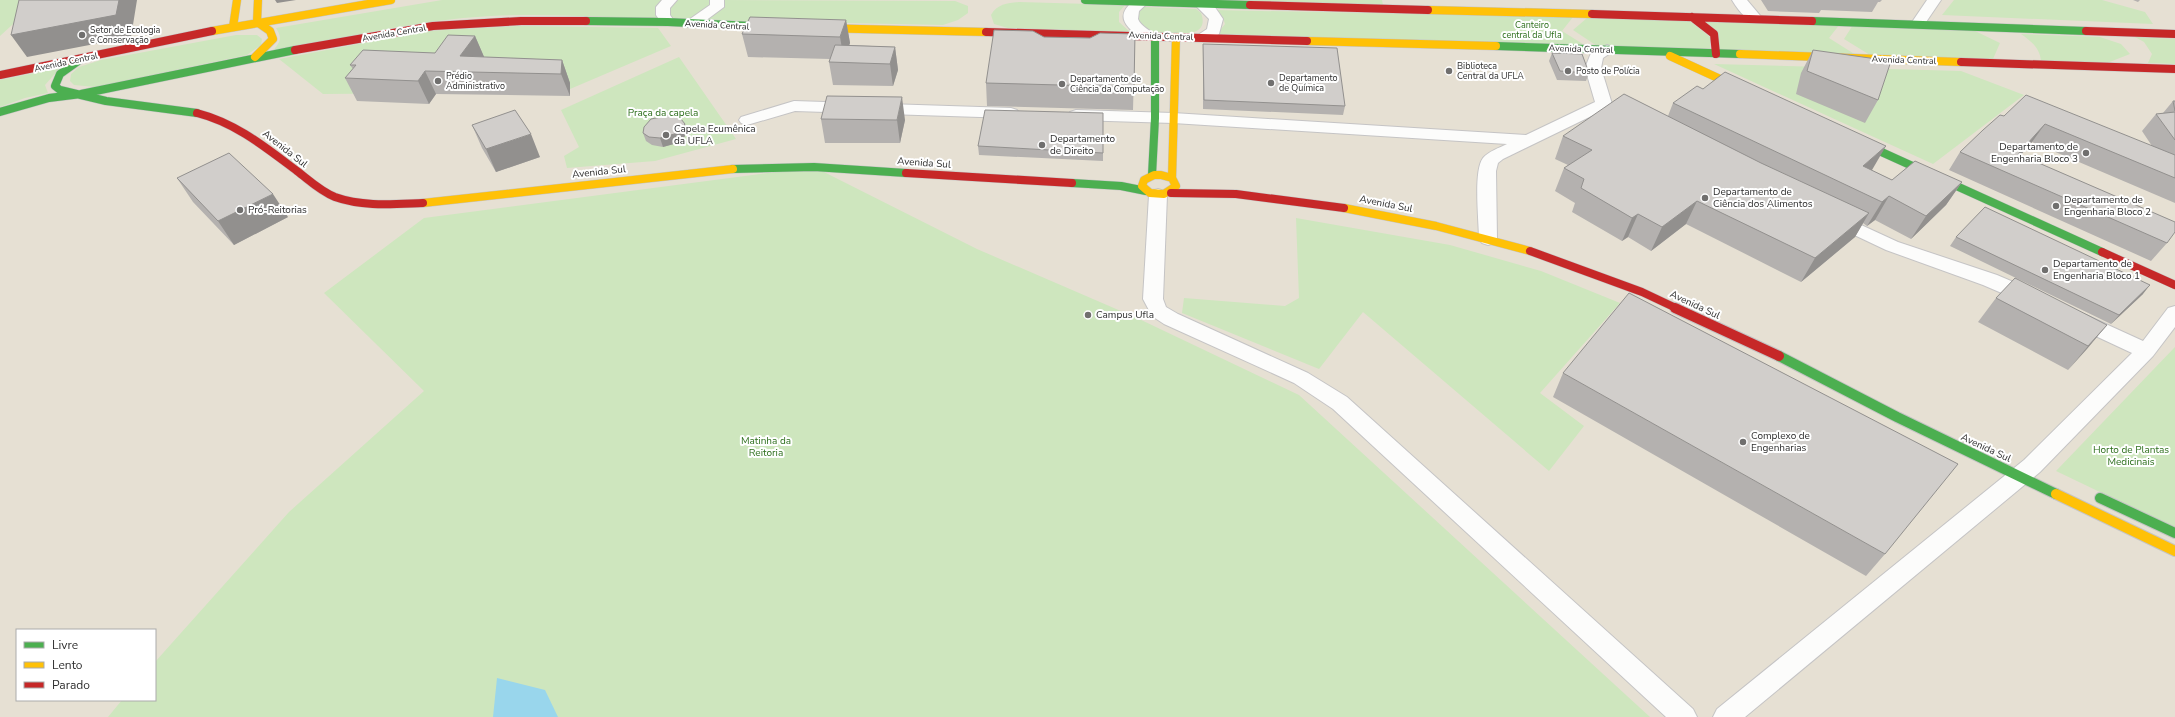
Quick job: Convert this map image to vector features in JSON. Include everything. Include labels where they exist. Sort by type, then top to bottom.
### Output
[{"type":"street","points":[[234,27],[237,0]]},
{"type":"street","points":[[255,57],[268,46],[273,39],[270,31],[257,22],[258,0]]},
{"type":"street","name":"Avenida Central","points":[[0,75],[257,22],[391,0]]},
{"type":"street","points":[[668,22],[663,15],[663,7],[670,0]]},
{"type":"street","points":[[692,24],[717,7],[716,0]]},
{"type":"street","points":[[1085,0],[1692,17],[2175,34]]},
{"type":"street","points":[[1739,0],[1756,19]]},
{"type":"street","points":[[1917,25],[1932,0]]},
{"type":"street","points":[[1143,1],[1130,12],[1132,24],[1151,36],[1155,118],[1151,175],[1142,182],[1158,193]]},
{"type":"street","points":[[1199,2],[1210,10],[1216,23],[1214,31],[1203,38]]},
{"type":"street","points":[[1575,23],[1584,14]]},
{"type":"street","points":[[1692,17],[1714,34],[1716,54]]},
{"type":"street","name":"Avenida Central","points":[[0,112],[49,98],[81,94],[169,74],[255,57],[433,26],[521,21],[668,22],[783,27]]},
{"type":"street","name":"Avenida Central","points":[[805,28],[1601,49],[2175,69]]},
{"type":"street","points":[[2002,28],[2020,40]]},
{"type":"street","points":[[2098,31],[2122,38],[2127,42]]},
{"type":"street","points":[[1158,193],[1176,186],[1173,118],[1176,37]]},
{"type":"street","points":[[1489,231],[1487,171],[1490,161],[1497,155],[1529,140],[1611,107],[1593,68],[1596,56],[1601,49],[1578,38]]},
{"type":"street","points":[[1660,52],[1755,95]]},
{"type":"street","points":[[2028,64],[2031,53]]},
{"type":"street","points":[[2116,66],[2134,60],[2137,57]]},
{"type":"street","name":"Avenida Sul","points":[[81,59],[60,74],[54,86],[60,90],[106,101],[164,107],[204,114],[221,120],[260,142],[322,190],[338,198],[359,203],[388,204],[438,202],[682,173],[768,167],[814,167],[1121,186],[1158,193],[1231,194],[1306,202],[1489,231],[1538,253],[1605,277],[1658,300],[2029,468],[2175,551]]},
{"type":"street","points":[[169,74],[152,83],[146,93],[227,113]]},
{"type":"street","points":[[747,120],[794,106],[1030,114]]},
{"type":"street","points":[[1061,115],[1173,118],[1529,140]]},
{"type":"street","points":[[1849,137],[2175,285]]},
{"type":"street","name":"Avenida Sul","points":[[720,161],[767,159],[849,161],[1129,177],[1162,174],[1176,179]]},
{"type":"street","points":[[350,191],[362,194],[388,196],[419,195],[511,184]]},
{"type":"street","points":[[1221,184],[1260,187]]},
{"type":"street","points":[[1158,193],[1153,299],[1159,311],[1171,319],[1301,378],[1340,403],[1684,717]]},
{"type":"street","points":[[1821,212],[1892,246],[1990,280],[2146,351]]},
{"type":"street","points":[[1524,239],[1539,244]]},
{"type":"street","points":[[1726,717],[2029,468],[2146,351],[2175,313]]},
{"type":"street","points":[[2089,493],[2175,533]]},
{"type":"shaded area","name":"Campus Ufla","points":[[0,0],[2175,0],[2175,717],[0,717]]},
{"type":"green space","points":[[0,0],[36,0],[35,4],[0,36]]},
{"type":"green space","points":[[442,0],[662,0],[656,7],[657,19],[532,15],[463,18],[408,25],[272,52],[280,40],[276,28]]},
{"type":"green space","points":[[675,0],[710,0],[711,2],[708,8],[698,16],[680,19],[668,15],[670,5]]},
{"type":"green space","points":[[723,0],[955,1],[968,6],[968,13],[958,20],[943,25],[705,20]]},
{"type":"green space","points":[[1226,0],[1382,0],[1383,5],[1226,2]]},
{"type":"green space","points":[[1954,0],[2102,0],[2145,12],[2153,24],[1942,15]]},
{"type":"green space","points":[[1019,2],[1125,5],[1119,12],[1119,22],[1130,32],[1008,28],[994,24],[991,15],[996,8]]},
{"type":"green space","points":[[1145,7],[1196,9],[1201,13],[1203,22],[1200,28],[1194,32],[1186,34],[1150,33],[1138,21],[1139,10]]},
{"type":"green space","name":"Canteiro central da Ufla","points":[[1214,10],[1573,17],[1562,31],[1586,46],[1217,34],[1225,24],[1223,18]]},
{"type":"green space","points":[[1587,18],[1690,21],[1710,37],[1710,51],[1597,46],[1573,30]]},
{"type":"green space","points":[[1701,21],[1840,24],[1829,38],[1856,55],[1720,52]]},
{"type":"green space","points":[[1853,25],[1975,31],[2000,43],[1993,59],[1870,55],[1844,39]]},
{"type":"green space","points":[[519,26],[658,28],[671,46],[563,92],[323,94],[279,59],[427,31]]},
{"type":"green space","points":[[2021,34],[2100,37],[2121,44],[2130,54],[2107,63],[2041,61],[2037,49]]},
{"type":"green space","points":[[236,35],[257,35],[262,39],[261,45],[247,55],[95,87],[74,85],[70,81],[71,74],[79,67],[101,60]]},
{"type":"green space","points":[[2135,37],[2175,39],[2175,64],[2148,63],[2152,54],[2144,42]]},
{"type":"green space","name":"Praça da capela","points":[[679,57],[736,139],[655,161],[567,168],[564,156],[579,147],[561,110]]},
{"type":"green space","points":[[1714,64],[1961,71],[2024,95],[1933,164]]},
{"type":"green space","points":[[60,68],[45,85],[48,93],[25,98],[0,107],[0,80]]},
{"type":"green space","name":"Matinha da Reitoria","points":[[814,167],[977,249],[1137,318],[1299,395],[1650,717],[108,717],[121,701],[156,701],[156,661],[289,512],[424,391],[324,293],[424,218]]},
{"type":"green space","points":[[1296,218],[1450,245],[1541,271],[1620,303],[1540,393],[1584,426],[1549,471],[1363,312],[1319,369],[1182,313],[1184,298],[1285,306],[1299,298]]},
{"type":"green space","name":"Horto de Plantas Medicinais","points":[[2175,347],[2175,528],[2056,471]]},
{"type":"water","points":[[497,678],[545,690],[558,717],[493,717]]},
{"type":"building","points":[[19,0],[119,0],[116,15],[11,35]]},
{"type":"building","points":[[750,17],[846,20],[840,37],[742,34]]},
{"type":"building","points":[[994,30],[1033,31],[1044,37],[1090,38],[1100,33],[1135,34],[1134,87],[986,83]]},
{"type":"building","points":[[448,35],[475,36],[460,56],[562,60],[561,74],[425,71],[418,81],[345,78],[356,65],[350,65],[363,50],[435,53]]},
{"type":"building","name":"Departamento de Química","points":[[1203,44],[1337,48],[1345,106],[1204,100]]},
{"type":"building","points":[[835,45],[895,47],[890,64],[829,62]]},
{"type":"building","points":[[1813,50],[1891,61],[1878,100],[1807,71]]},
{"type":"building","points":[[1552,53],[1582,54],[1589,73],[1560,71]]},
{"type":"building","points":[[1725,72],[1886,146],[1863,166],[1892,180],[1915,161],[1962,182],[1926,216],[1889,196],[1882,202],[1673,103],[1697,86],[1703,89]]},
{"type":"building","points":[[1624,94],[1761,163],[1869,213],[1815,258],[1697,201],[1662,227],[1638,214],[1632,218],[1581,188],[1584,179],[1564,168],[1592,150],[1563,136]]},
{"type":"building","points":[[2026,95],[2175,155],[2175,178],[2045,124],[2018,154],[2175,222],[2175,232],[2167,243],[1960,152],[2000,115],[2004,116]]},
{"type":"building","points":[[827,96],[902,97],[897,120],[821,119]]},
{"type":"building","points":[[515,110],[531,134],[486,149],[472,125]]},
{"type":"building","points":[[985,110],[1103,113],[1103,153],[978,146]]},
{"type":"building","points":[[2175,112],[2175,140],[2156,114]]},
{"type":"building","points":[[671,115],[681,119],[685,124],[678,133],[660,138],[649,137],[643,133],[644,127],[651,119]]},
{"type":"building","points":[[229,153],[273,194],[218,221],[177,178]]},
{"type":"building","name":"Departamento de Engenharia Bloco 1","points":[[1985,207],[2150,285],[2119,315],[1956,237]]},
{"type":"building","points":[[2015,278],[2107,325],[2088,346],[1996,298]]},
{"type":"building","name":"Complexo de Engenharias","points":[[1629,293],[1958,464],[1885,554],[1563,373]]},
{"type":"traffic: fast","points":[[1085,0],[1250,5]]},
{"type":"traffic: fast","points":[[586,21],[668,22],[776,27]]},
{"type":"traffic: fast","points":[[1812,21],[2086,31]]},
{"type":"traffic: fast","points":[[1152,175],[1155,118],[1155,37]]},
{"type":"traffic: fast","points":[[1496,46],[1740,54]]},
{"type":"traffic: fast","points":[[0,112],[49,98],[81,94],[295,50]]},
{"type":"traffic: fast","points":[[81,59],[60,74],[55,86],[60,90],[106,101],[197,113]]},
{"type":"traffic: fast","points":[[1855,140],[2102,252]]},
{"type":"traffic: fast","points":[[733,169],[814,167],[906,173]]},
{"type":"traffic: fast","points":[[1072,183],[1121,186],[1146,191]]},
{"type":"traffic: fast","points":[[1779,356],[1897,417],[2056,494]]},
{"type":"traffic: fast","points":[[2100,498],[2175,533]]},
{"type":"traffic: slow","points":[[233,27],[237,0]]},
{"type":"traffic: slow","points":[[255,57],[273,39],[270,31],[257,22],[258,0]]},
{"type":"traffic: slow","points":[[212,31],[391,0]]},
{"type":"traffic: slow","points":[[1428,10],[1592,14]]},
{"type":"traffic: slow","points":[[818,28],[986,32]]},
{"type":"traffic: slow","points":[[1172,178],[1165,175],[1154,175],[1144,180],[1142,186],[1150,193],[1159,195],[1168,193],[1176,186],[1172,178],[1176,37]]},
{"type":"traffic: slow","points":[[1307,41],[1496,46]]},
{"type":"traffic: slow","points":[[1740,54],[1961,62]]},
{"type":"traffic: slow","points":[[1670,56],[1744,90]]},
{"type":"traffic: slow","points":[[423,203],[683,173],[733,169]]},
{"type":"traffic: slow","points":[[1344,208],[1436,226],[1530,251]]},
{"type":"traffic: slow","points":[[2056,494],[2175,551]]},
{"type":"traffic: jam","points":[[1250,5],[1428,10]]},
{"type":"traffic: jam","points":[[1592,14],[1812,21]]},
{"type":"traffic: jam","points":[[1692,17],[1714,34],[1716,54]]},
{"type":"traffic: jam","points":[[295,50],[433,26],[521,21],[586,21]]},
{"type":"traffic: jam","points":[[0,75],[212,31]]},
{"type":"traffic: jam","points":[[2086,31],[2175,34]]},
{"type":"traffic: jam","points":[[986,32],[1307,41]]},
{"type":"traffic: jam","points":[[1961,62],[2175,69]]},
{"type":"traffic: jam","points":[[197,113],[225,122],[239,129],[265,146],[319,188],[334,196],[349,201],[370,204],[423,203]]},
{"type":"traffic: jam","points":[[906,173],[1072,183]]},
{"type":"traffic: jam","points":[[1171,193],[1236,194],[1344,208]]},
{"type":"traffic: jam","points":[[1530,251],[1642,292],[1779,356]]},
{"type":"traffic: jam","points":[[2102,252],[2175,285]]},
{"type":"place","name":"Setor de Ecologia e Conservação","points":[[82,35]]},
{"type":"place","name":"Biblioteca Central da UFLA","points":[[1449,71]]},
{"type":"place","name":"Posto de Polícia","points":[[1568,71]]},
{"type":"place","name":"Prédio Administrativo","points":[[438,81]]},
{"type":"place","name":"Departamento de Química","points":[[1271,83]]},
{"type":"place","name":"Departamento de Ciência da Computação","points":[[1062,84]]},
{"type":"place","name":"Capela Ecumênica da UFLA","points":[[666,135]]},
{"type":"place","name":"Departamento de Direito","points":[[1042,145]]},
{"type":"place","name":"Departamento de Engenharia Bloco 3","points":[[2086,153]]},
{"type":"place","name":"Departamento de Ciência dos Alimentos","points":[[1705,198]]},
{"type":"place","name":"Departamento de Engenharia Bloco 2","points":[[2056,206]]},
{"type":"place","name":"Pró-Reitorias","points":[[240,210]]},
{"type":"place","name":"Departamento de Engenharia Bloco 1","points":[[2045,270]]},
{"type":"place","name":"Campus Ufla","points":[[1088,315]]},
{"type":"place","name":"Complexo de Engenharias","points":[[1743,442]]}]
